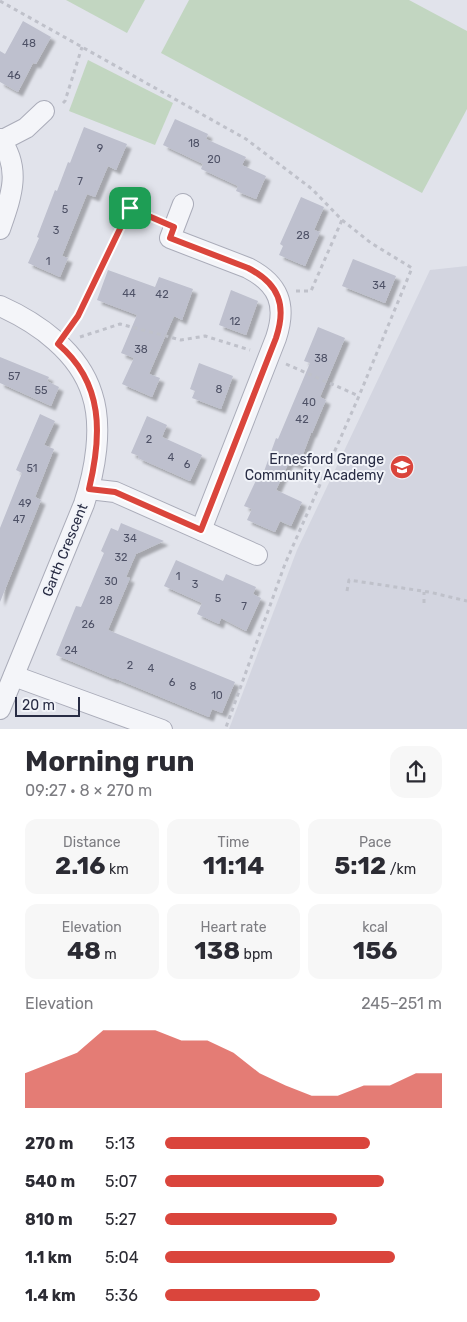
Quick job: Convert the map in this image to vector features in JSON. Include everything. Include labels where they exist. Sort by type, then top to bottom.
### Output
[{"type":"street","points":[[0,229],[13,183],[12,164],[8,150],[1,140],[26,128],[44,111]]},
{"type":"street","points":[[183,204],[170,238],[259,273],[269,281],[280,300],[280,325],[201,530]]},
{"type":"street","name":"Garth Crescent","points":[[0,306],[36,326],[58,344],[76,363],[86,378],[93,394],[97,414],[97,434],[89,489],[0,709]]},
{"type":"street","points":[[89,489],[115,492],[257,555]]},
{"type":"street","points":[[14,676],[152,728]]},
{"type":"path","points":[[44,111],[53,114],[65,101],[82,47]]},
{"type":"path","points":[[58,344],[78,316],[130,208],[174,227]]},
{"type":"path","points":[[280,300],[298,290],[310,291],[342,220]]},
{"type":"path","points":[[58,344],[120,324],[181,340],[205,336],[269,357],[359,396]]},
{"type":"path","points":[[347,591],[349,580],[467,601]]},
{"type":"path","points":[[424,592],[424,603]]},
{"type":"shaded area","name":"Ernesford Grange Community Academy","points":[[467,266],[467,729],[229,729],[297,550],[430,270]]},
{"type":"green space","points":[[66,0],[145,0],[127,33]]},
{"type":"green space","points":[[189,0],[409,0],[467,31],[467,109],[422,193],[161,53]]},
{"type":"green space","points":[[88,60],[173,103],[155,145],[69,111]]},
{"type":"building","points":[[23,21],[51,37],[36,64],[33,63],[18,92],[0,82],[0,51],[5,54]]},
{"type":"building","points":[[175,119],[208,134],[206,139],[246,157],[242,165],[266,176],[256,199],[236,191],[238,186],[201,169],[203,164],[163,145]]},
{"type":"building","points":[[84,127],[127,144],[116,170],[108,166],[95,197],[87,194],[62,256],[68,258],[60,277],[28,263],[39,238],[37,237],[55,190],[57,191],[68,162],[70,163]]},
{"type":"building","points":[[301,197],[324,207],[314,230],[320,232],[305,266],[279,255],[283,246],[280,244]]},
{"type":"building","points":[[353,259],[396,276],[385,303],[342,286]]},
{"type":"building","points":[[108,270],[155,287],[159,277],[193,289],[182,320],[174,316],[149,374],[160,378],[152,397],[122,384],[134,358],[121,353],[137,315],[97,300]]},
{"type":"building","points":[[231,290],[258,301],[246,335],[219,325]]},
{"type":"building","points":[[318,327],[345,338],[320,397],[326,400],[299,465],[289,462],[276,490],[302,502],[291,526],[280,521],[275,532],[247,520],[252,509],[244,506],[258,476],[262,477],[276,438],[278,439],[310,363],[304,361]]},
{"type":"building","points":[[0,357],[49,377],[47,381],[59,387],[51,406],[0,383]]},
{"type":"building","points":[[199,363],[233,376],[221,409],[192,398],[195,391],[190,389]]},
{"type":"building","points":[[40,414],[55,421],[44,445],[54,449],[35,497],[41,500],[0,602],[0,528],[22,473],[16,470]]},
{"type":"building","points":[[147,416],[167,425],[162,437],[202,455],[190,481],[138,458],[139,456],[131,453]]},
{"type":"building","points":[[121,523],[164,541],[136,554],[126,577],[130,578],[108,630],[235,682],[222,713],[212,709],[209,717],[56,655],[76,606],[81,607],[104,553],[101,551],[111,528],[118,531]]},
{"type":"building","points":[[176,560],[223,581],[226,574],[256,587],[253,594],[261,598],[246,631],[221,618],[219,624],[197,614],[202,603],[164,586]]},
{"type":"place","name":"Ernesford Grange Community Academy","points":[[402,467]]},
{"type":"route","points":[[130,208],[174,227],[170,238],[259,273],[269,281],[280,300],[280,325],[276,338],[201,530],[115,492],[89,489],[97,434],[97,414],[93,394],[86,378],[76,363],[58,344],[78,316],[130,208]]}]
